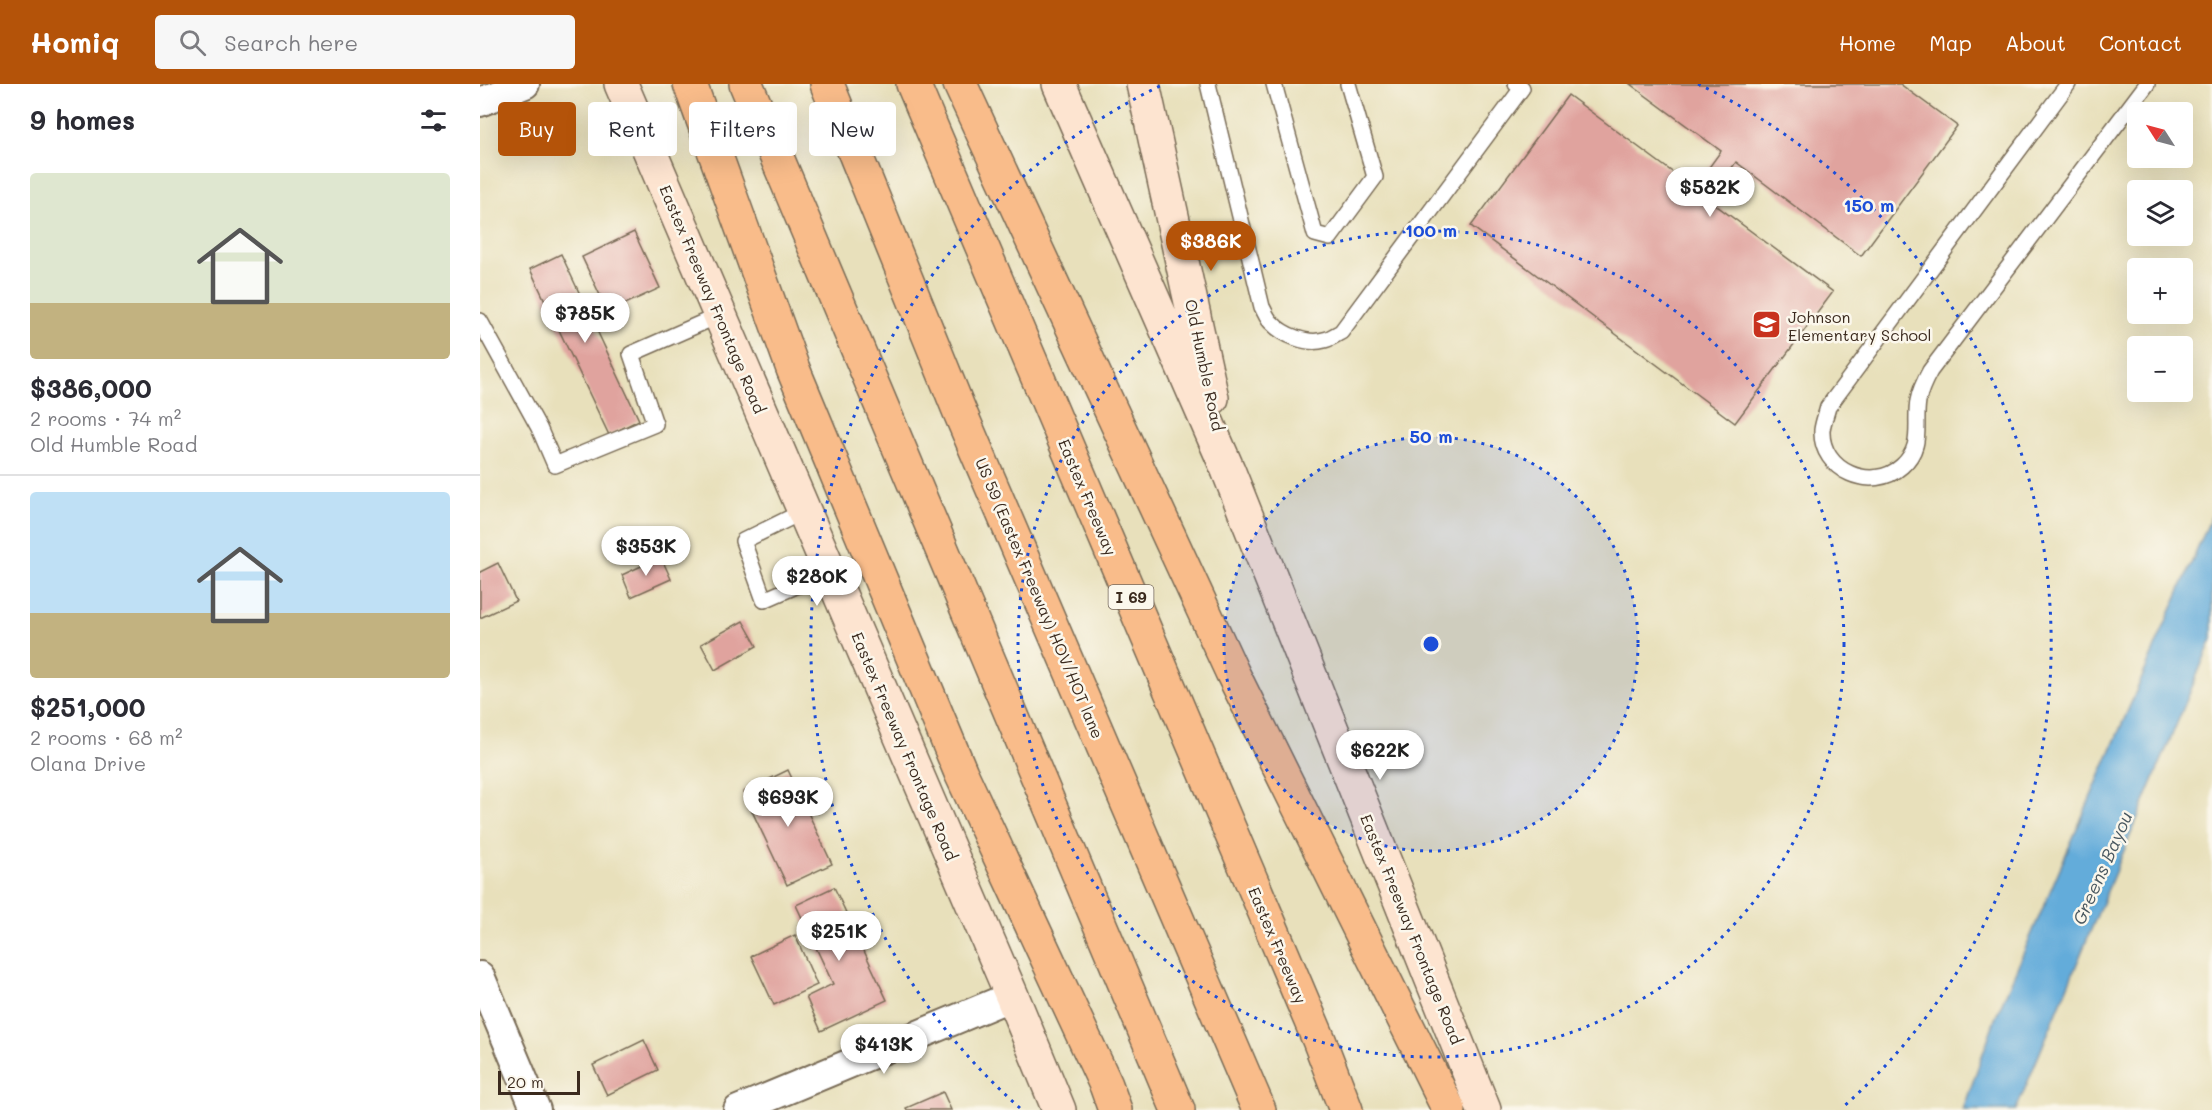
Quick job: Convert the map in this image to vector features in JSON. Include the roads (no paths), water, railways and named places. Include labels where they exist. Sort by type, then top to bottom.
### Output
[{"type":"highway","points":[[690,84],[793,369],[961,773],[1106,1085],[1115,1110]]},
{"type":"highway","points":[[746,84],[1178,1110]]},
{"type":"highway","name":"US 59 (Eastex Freeway) HOV/HOT lane","points":[[827,84],[959,410],[1258,1110]]},
{"type":"highway","name":"Eastex Freeway","points":[[913,84],[1310,1018],[1346,1110]]},
{"type":"highway","points":[[960,84],[1232,672],[1449,1110]]},
{"type":"main road","name":"Eastex Freeway Frontage Road","points":[[621,84],[1059,1110]]},
{"type":"main road","name":"Eastex Freeway Frontage Road","points":[[1059,84],[1228,470],[1484,1110]]},
{"type":"main road","name":"Old Humble Road","points":[[1143,84],[1228,470]]},
{"type":"street","points":[[480,102],[525,84]]},
{"type":"street","points":[[480,976],[536,1110]]},
{"type":"street","points":[[738,1110],[1012,996]]},
{"type":"lane","points":[[1208,84],[1262,307],[1270,322],[1281,330],[1296,338],[1313,341],[1325,340],[1341,332],[1522,88],[1516,84]]},
{"type":"lane","points":[[1274,84],[1315,234],[1330,238],[1375,177],[1348,84]]},
{"type":"lane","points":[[2068,84],[1828,407],[1822,431],[1824,443],[1828,455],[1845,472],[1856,477],[1881,477],[1893,473],[1907,460],[1916,443],[1918,401],[1930,371],[2147,84]]},
{"type":"lane","points":[[480,321],[539,428],[555,465],[655,424],[631,354],[720,315]]},
{"type":"lane","points":[[804,511],[743,541],[764,600],[830,571]]},
{"type":"water","name":"Greens Bayou","points":[[2212,515],[2212,639],[2016,1110],[1963,1110],[1995,1019]]},
{"type":"place","name":"Johnson Elementary School","points":[[1767,325]]}]
